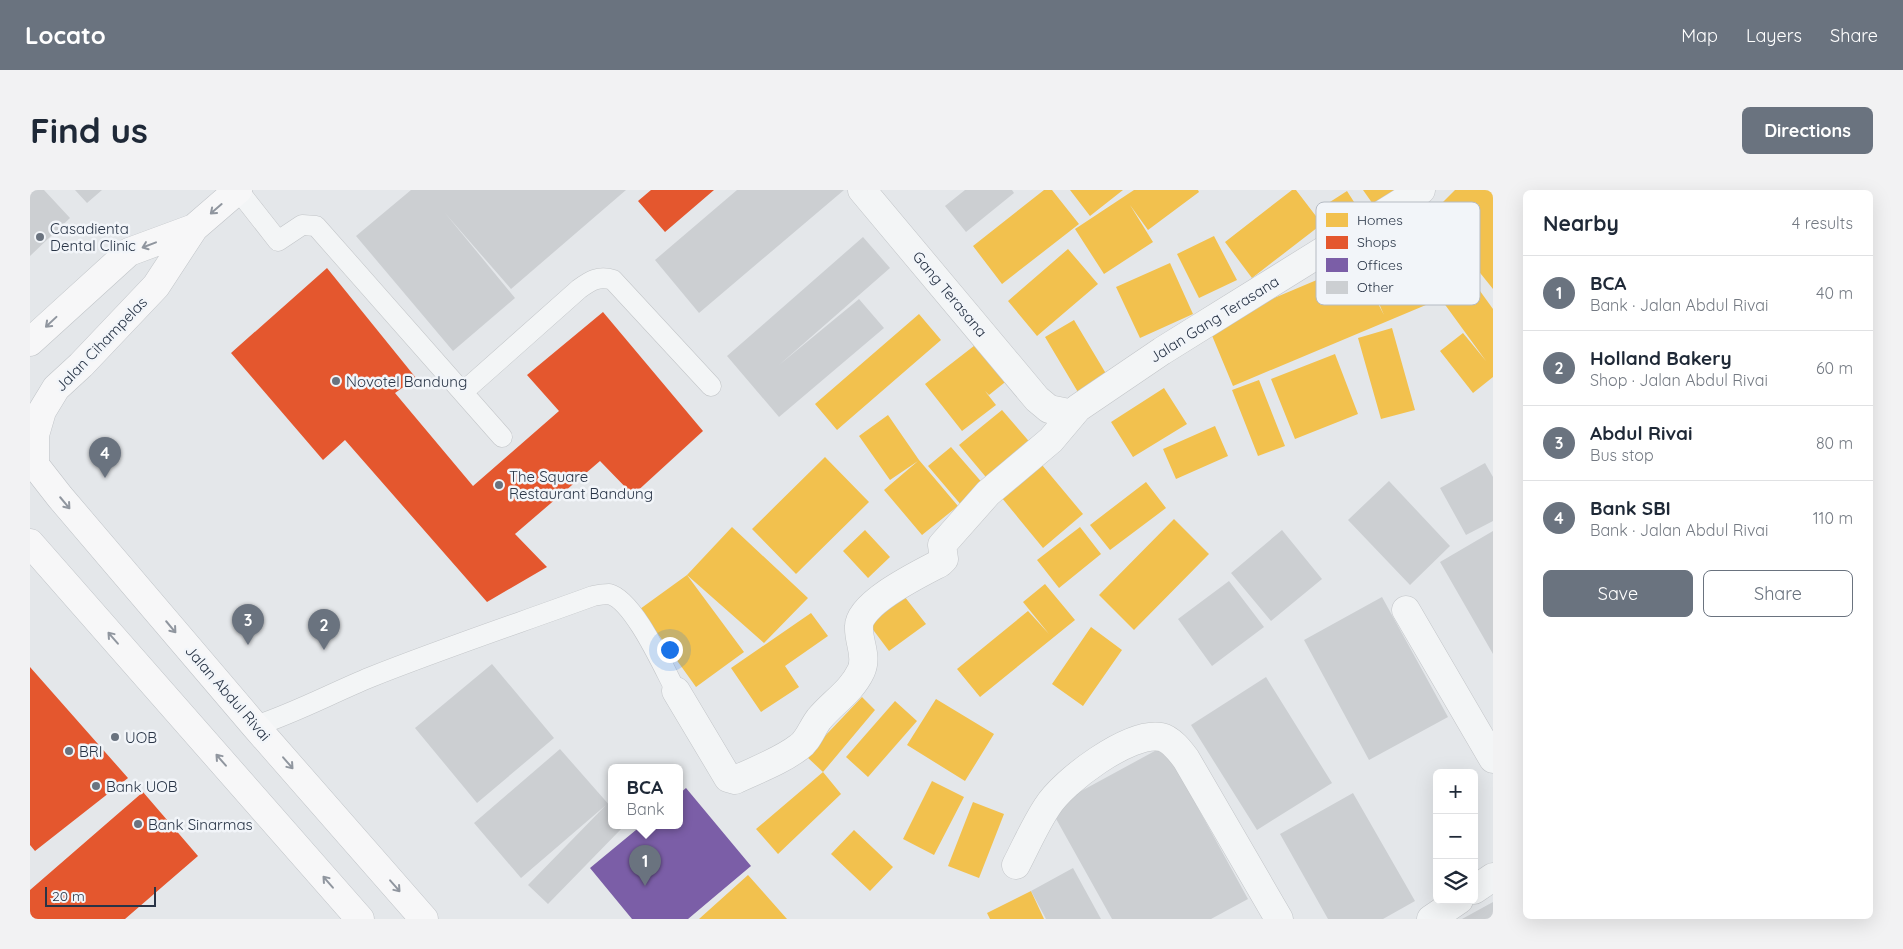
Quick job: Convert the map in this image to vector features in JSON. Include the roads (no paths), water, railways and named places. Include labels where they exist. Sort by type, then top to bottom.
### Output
[{"type":"main road","name":"Jalan Cihampelas","points":[[32,465],[35,435],[42,411],[56,388],[81,365],[156,286],[194,228],[238,190]]},
{"type":"main road","name":"Jalan Cihampelas","points":[[30,342],[128,252],[194,228]]},
{"type":"main road","name":"Jalan Abdul Rivai","points":[[32,465],[255,726],[424,919]]},
{"type":"main road","points":[[30,543],[360,919]]},
{"type":"street","name":"Gang Terasana","points":[[862,190],[1037,399],[1049,409],[1073,414]]},
{"type":"street","name":"Jalan Gang Terasana","points":[[1402,202],[1421,190]]},
{"type":"street","name":"Jalan Gang Terasana","points":[[676,691],[728,778],[731,780],[740,778],[802,746],[819,719],[850,689],[862,670],[864,661],[858,626],[861,618],[889,590],[940,563],[944,559],[942,544],[988,493],[1052,440],[1078,408],[1162,351],[1316,256]]},
{"type":"street","points":[[1406,610],[1493,759]]},
{"type":"street","points":[[1016,865],[1047,806],[1068,784],[1107,754],[1148,736],[1163,737],[1175,745],[1186,759],[1279,919]]},
{"type":"street","points":[[1478,887],[1493,877]]},
{"type":"street","points":[[1431,919],[1453,904]]},
{"type":"lane","points":[[238,190],[278,241],[302,225],[316,226],[502,437]]},
{"type":"lane","points":[[463,392],[579,290],[596,279],[604,277],[613,280],[711,386]]},
{"type":"lane","points":[[255,726],[286,716],[372,677],[593,596],[609,594],[623,604],[640,623],[676,691]]},
{"type":"place","name":"Casadienta Dental Clinic","points":[[40,237]]},
{"type":"place","name":"Novotel Bandung","points":[[336,381]]},
{"type":"place","name":"Bank SBI","points":[[105,478]]},
{"type":"place","name":"The Square Restaurant Bandung","points":[[499,485]]},
{"type":"place","name":"Abdul Rivai","points":[[248,645]]},
{"type":"place","name":"Holland Bakery","points":[[324,650]]},
{"type":"place","name":"UOB","points":[[115,737]]},
{"type":"place","name":"BRI","points":[[69,751]]},
{"type":"place","name":"Bank UOB","points":[[96,786]]},
{"type":"place","name":"Bank Sinarmas","points":[[138,824]]},
{"type":"place","name":"BCA","points":[[645,886]]}]
